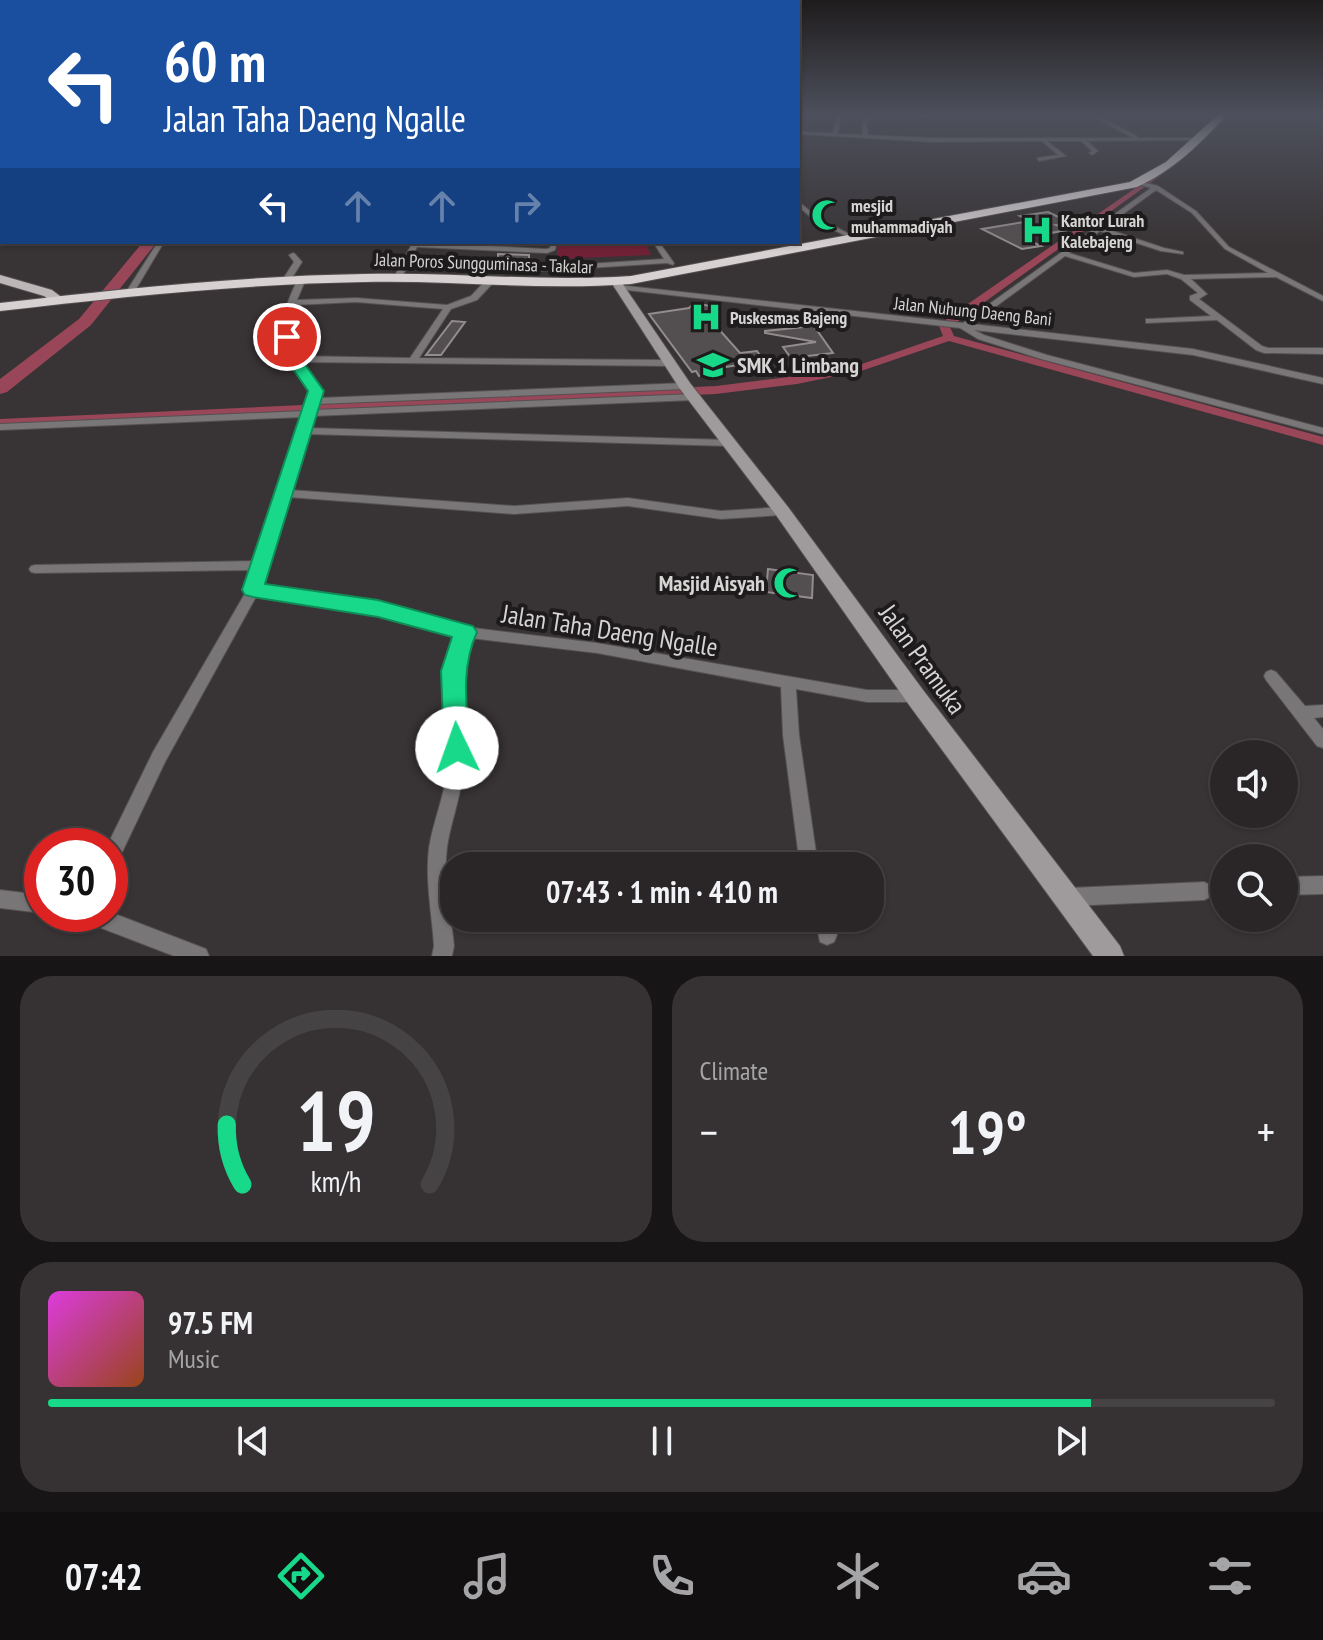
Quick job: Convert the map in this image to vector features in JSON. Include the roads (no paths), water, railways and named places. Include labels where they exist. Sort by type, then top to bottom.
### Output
[{"type":"highway","name":"Jalan Poros Sungguminasa - Takalar","points":[[0,307],[120,293],[398,277],[617,284],[1149,185],[1177,160]]},
{"type":"main road","points":[[0,279],[48,293],[58,299]]},
{"type":"street","points":[[1323,299],[1222,244],[1198,215],[1149,185],[1064,254],[960,327],[1044,357],[1323,431]]},
{"type":"street","points":[[800,205],[816,219],[854,238]]},
{"type":"street","points":[[1098,228],[1181,253]]},
{"type":"street","points":[[120,293],[159,244]]},
{"type":"street","points":[[398,277],[415,244],[547,251],[553,249],[554,244]]},
{"type":"street","points":[[657,244],[679,271]]},
{"type":"street","points":[[532,283],[547,251]]},
{"type":"street","points":[[1064,254],[1127,275],[1167,272],[1184,277],[1276,275]]},
{"type":"street","points":[[285,282],[298,262],[293,255]]},
{"type":"street","points":[[541,269],[668,261]]},
{"type":"street","points":[[1184,277],[1203,294],[1193,298],[1263,350],[1323,351]]},
{"type":"street","points":[[125,828],[159,757],[253,590],[262,565],[282,493],[312,407],[314,386],[293,359],[286,325],[301,281]]},
{"type":"street","points":[[292,303],[356,300],[448,307],[474,298],[490,281]]},
{"type":"street","name":"Jalan Nuhung Daeng Bani","points":[[617,284],[1216,356],[1323,381]]},
{"type":"street","name":"Jalan Pramuka","points":[[617,284],[669,363],[1110,956]]},
{"type":"street","points":[[413,360],[448,307]]},
{"type":"street","points":[[1149,321],[1218,318]]},
{"type":"street","points":[[293,359],[669,363]]},
{"type":"street","points":[[0,427],[312,407],[690,391]]},
{"type":"street","points":[[304,431],[729,443]]},
{"type":"street","points":[[282,493],[530,511],[628,502],[721,515],[782,511]]},
{"type":"street","points":[[35,569],[262,565]]},
{"type":"street","name":"Jalan Taha Daeng Ngalle","points":[[253,590],[378,608],[465,632],[597,648],[867,696],[915,696]]},
{"type":"street","points":[[442,956],[444,946],[437,860],[444,811],[455,775],[453,671],[456,653],[465,632]]},
{"type":"street","points":[[1271,676],[1323,741]]},
{"type":"street","points":[[788,682],[791,735],[807,852]]},
{"type":"street","points":[[1301,713],[1323,711]]},
{"type":"street","points":[[1298,886],[1323,885]]},
{"type":"street","points":[[1064,897],[1204,891]]},
{"type":"street","points":[[0,899],[24,902]]},
{"type":"street","points":[[128,929],[199,956]]},
{"type":"waterway","points":[[949,338],[944,326],[953,319],[1175,163]]},
{"type":"waterway","points":[[0,388],[85,322],[148,244]]},
{"type":"waterway","points":[[0,423],[716,390],[861,368],[949,338]]},
{"type":"waterway","points":[[949,338],[1323,441]]},
{"type":"place","name":"mesjid muhammadiyah","points":[[827,215]]},
{"type":"place","name":"Kantor Lurah Kalebajeng","points":[[1037,230]]},
{"type":"place","name":"Puskesmas Bajeng","points":[[706,317]]},
{"type":"place","name":"SMK 1 Limbang","points":[[713,365]]},
{"type":"place","name":"Masjid Aisyah","points":[[789,583]]}]
